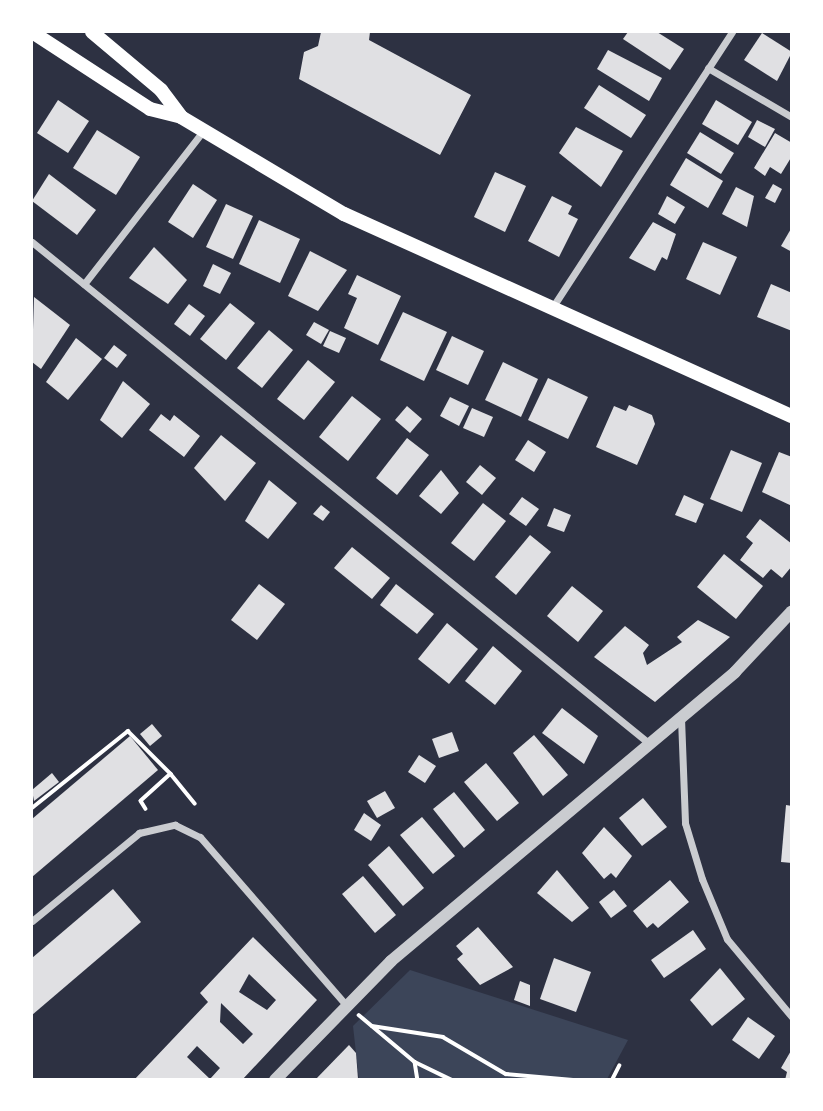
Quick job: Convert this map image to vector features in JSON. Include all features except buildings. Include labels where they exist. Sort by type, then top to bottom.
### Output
[{"type":"main road","points":[[32,32],[150,110],[180,117],[344,214],[792,416]]},
{"type":"main road","points":[[92,32],[161,90],[180,117]]},
{"type":"street","points":[[552,308],[732,32]]},
{"type":"street","points":[[708,68],[792,117]]},
{"type":"street","points":[[84,284],[203,131]]},
{"type":"street","points":[[32,242],[650,744]]},
{"type":"street","points":[[275,1080],[346,1005],[681,718],[792,611]]},
{"type":"street","points":[[681,718],[685,823],[702,879],[727,939],[792,1017]]},
{"type":"street","points":[[32,921],[139,833],[175,825],[200,837],[346,1005]]},
{"type":"path","points":[[32,808],[128,731],[171,774],[195,804]]},
{"type":"path","points":[[146,809],[141,801],[171,774]]},
{"type":"path","points":[[359,1015],[415,1062],[452,1080]]},
{"type":"path","points":[[372,1026],[443,1037],[506,1074],[573,1080]]},
{"type":"path","points":[[415,1062],[418,1080]]},
{"type":"path","points":[[612,1080],[619,1066]]},
{"type":"shaded area","points":[[410,970],[628,1040],[607,1079],[359,1080],[353,1026]]}]
